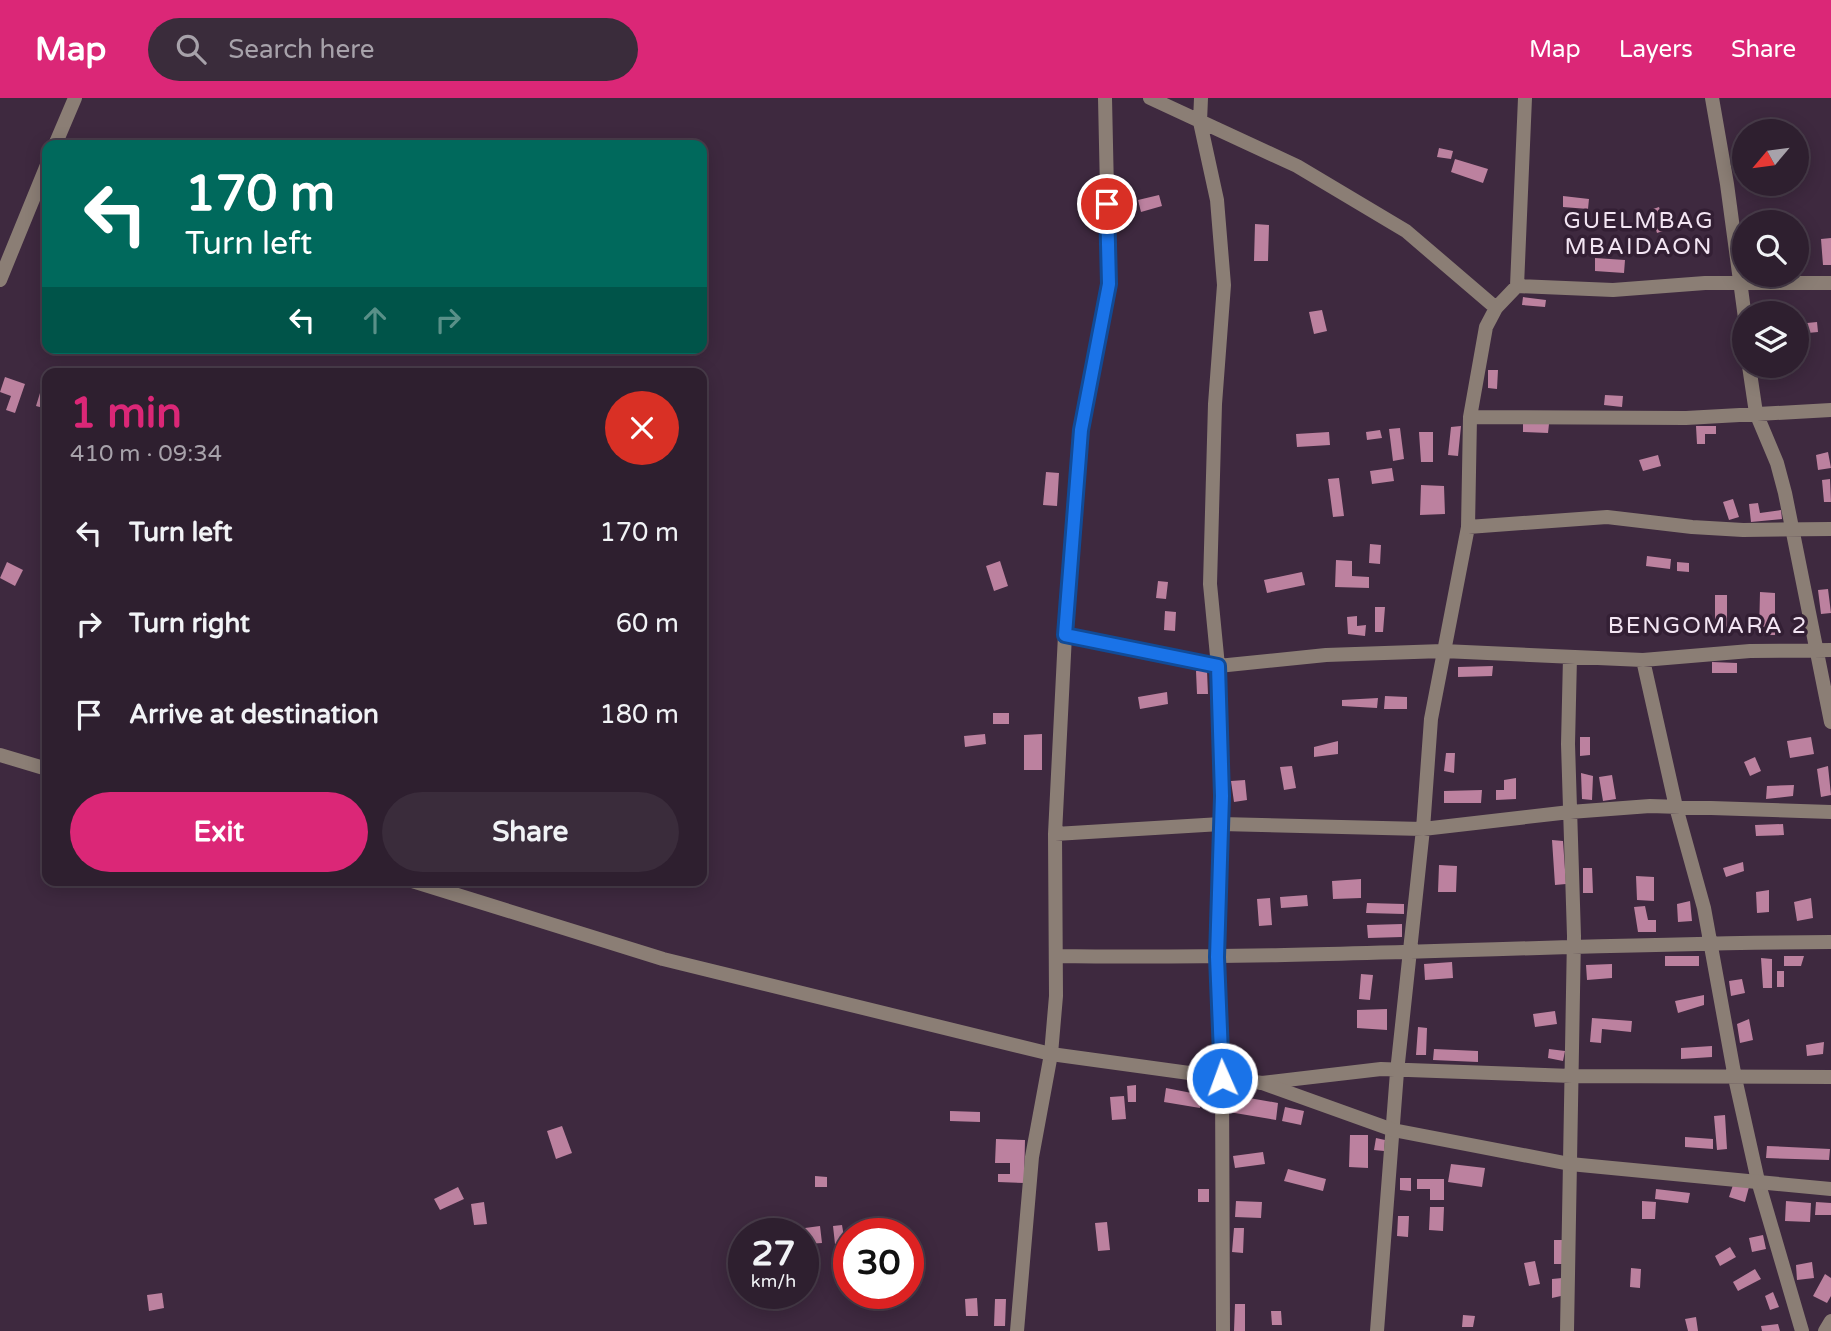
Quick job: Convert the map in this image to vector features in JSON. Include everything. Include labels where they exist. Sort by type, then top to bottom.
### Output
[{"type":"street","points":[[57,140],[75,98]]},
{"type":"street","points":[[1017,1331],[1032,1157],[1051,1054],[1056,956],[1055,834],[1065,635],[1081,430],[1109,284],[1105,98]]},
{"type":"street","points":[[1150,98],[1297,166],[1406,231],[1496,308]]},
{"type":"street","points":[[1201,98],[1200,122],[1217,200],[1224,285],[1210,524],[1210,584],[1218,666],[1221,824],[1217,957],[1222,1078],[1223,1331]]},
{"type":"street","points":[[1377,1331],[1397,1072],[1423,829],[1431,719],[1468,527],[1470,417],[1486,327],[1496,308],[1517,286],[1525,98]]},
{"type":"street","points":[[1712,98],[1732,221]]},
{"type":"street","points":[[0,280],[42,177]]},
{"type":"street","points":[[1517,286],[1613,290],[1732,283]]},
{"type":"street","points":[[1809,283],[1831,283]]},
{"type":"street","points":[[1751,378],[1756,413],[1777,463],[1831,722]]},
{"type":"street","points":[[1470,417],[1686,418],[1831,410]]},
{"type":"street","points":[[1468,527],[1606,517],[1692,527],[1831,529]]},
{"type":"street","points":[[1065,635],[1218,666],[1326,655],[1443,651],[1643,660],[1749,651],[1831,650]]},
{"type":"street","points":[[1567,1331],[1574,948],[1568,744],[1570,657]]},
{"type":"street","points":[[1643,660],[1676,807],[1704,908],[1735,1078],[1758,1181],[1802,1331]]},
{"type":"street","points":[[0,755],[42,768]]},
{"type":"street","points":[[1055,834],[1221,824],[1423,829],[1570,812],[1676,807],[1831,812]]},
{"type":"street","points":[[429,886],[663,958],[1051,1054],[1262,1083],[1394,1130],[1570,1164],[1831,1189]]},
{"type":"street","points":[[1056,956],[1217,957],[1710,942],[1831,942]]},
{"type":"street","points":[[1262,1083],[1381,1069],[1397,1072],[1572,1076],[1831,1077]]},
{"type":"street","points":[[1825,1331],[1831,1321]]},
{"type":"building","points":[[1439,148],[1453,151],[1451,159],[1437,157]]},
{"type":"building","points":[[1455,159],[1488,169],[1483,183],[1451,172]]},
{"type":"building","points":[[1159,195],[1162,206],[1141,212],[1138,200]]},
{"type":"building","points":[[1563,196],[1589,199],[1588,209],[1563,207]]},
{"type":"building","points":[[1659,207],[1666,230],[1657,233],[1650,210]]},
{"type":"building","points":[[1255,224],[1269,225],[1268,261],[1254,261]]},
{"type":"building","points":[[1831,238],[1831,265],[1823,265],[1821,239]]},
{"type":"building","points":[[1595,258],[1625,260],[1624,273],[1595,271]]},
{"type":"building","points":[[1523,297],[1546,300],[1545,307],[1522,305]]},
{"type":"building","points":[[1322,310],[1327,331],[1314,334],[1309,312]]},
{"type":"building","points":[[1817,322],[1818,332],[1809,333],[1809,323]]},
{"type":"building","points":[[1488,370],[1498,370],[1497,389],[1488,388]]},
{"type":"building","points":[[5,377],[25,384],[15,413],[6,410],[11,396],[0,392]]},
{"type":"building","points":[[40,393],[42,394],[42,408],[36,406]]},
{"type":"building","points":[[1605,395],[1623,396],[1622,407],[1604,405]]},
{"type":"building","points":[[1523,424],[1549,424],[1548,433],[1523,432]]},
{"type":"building","points":[[1461,426],[1458,456],[1448,455],[1451,427]]},
{"type":"building","points":[[1696,426],[1716,426],[1716,434],[1705,434],[1705,444],[1697,444]]},
{"type":"building","points":[[1400,428],[1404,459],[1393,461],[1389,429]]},
{"type":"building","points":[[1380,430],[1382,438],[1367,440],[1366,432]]},
{"type":"building","points":[[1329,432],[1330,445],[1297,447],[1296,434]]},
{"type":"building","points":[[1419,432],[1433,432],[1433,462],[1421,462]]},
{"type":"building","points":[[1828,452],[1831,468],[1818,470],[1816,455]]},
{"type":"building","points":[[1658,455],[1661,466],[1643,471],[1639,460]]},
{"type":"building","points":[[1392,468],[1394,481],[1372,484],[1370,471]]},
{"type":"building","points":[[1046,472],[1059,473],[1057,506],[1043,505]]},
{"type":"building","points":[[1339,478],[1344,516],[1333,517],[1328,479]]},
{"type":"building","points":[[1830,479],[1831,502],[1824,502],[1822,480]]},
{"type":"building","points":[[1421,485],[1444,486],[1445,514],[1420,515]]},
{"type":"building","points":[[1733,499],[1739,517],[1729,520],[1723,502]]},
{"type":"building","points":[[1758,503],[1760,513],[1781,510],[1782,519],[1751,522],[1749,504]]},
{"type":"building","points":[[1370,544],[1381,545],[1380,564],[1369,563]]},
{"type":"building","points":[[1647,556],[1671,559],[1670,569],[1646,566]]},
{"type":"building","points":[[1336,560],[1352,561],[1352,576],[1369,577],[1369,588],[1335,587]]},
{"type":"building","points":[[1000,561],[1008,586],[994,591],[986,566]]},
{"type":"building","points":[[7,562],[23,570],[15,586],[0,578]]},
{"type":"building","points":[[1677,562],[1689,563],[1689,572],[1677,571]]},
{"type":"building","points":[[1302,572],[1305,585],[1267,593],[1264,580]]},
{"type":"building","points":[[1158,581],[1168,582],[1166,599],[1156,598]]},
{"type":"building","points":[[1828,589],[1831,613],[1821,614],[1818,590]]},
{"type":"building","points":[[1760,592],[1775,593],[1775,635],[1759,635]]},
{"type":"building","points":[[1715,595],[1727,595],[1727,633],[1715,633]]},
{"type":"building","points":[[1375,607],[1385,607],[1383,632],[1375,632]]},
{"type":"building","points":[[1165,611],[1176,612],[1175,631],[1164,630]]},
{"type":"building","points":[[1357,616],[1357,626],[1366,625],[1365,636],[1348,634],[1347,617]]},
{"type":"building","points":[[1712,662],[1737,663],[1737,673],[1712,673]]},
{"type":"building","points":[[1493,666],[1492,676],[1458,677],[1458,667]]},
{"type":"building","points":[[1196,671],[1207,671],[1208,694],[1197,694]]},
{"type":"building","points":[[1167,692],[1168,704],[1140,709],[1138,697]]},
{"type":"building","points":[[1385,696],[1407,697],[1407,709],[1384,709]]},
{"type":"building","points":[[1378,698],[1377,708],[1342,706],[1342,700]]},
{"type":"building","points":[[993,713],[1009,713],[1009,724],[993,724]]},
{"type":"building","points":[[985,734],[986,744],[965,747],[964,736]]},
{"type":"building","points":[[1042,734],[1042,770],[1024,770],[1024,735]]},
{"type":"building","points":[[1580,737],[1590,737],[1590,755],[1580,756]]},
{"type":"building","points":[[1811,737],[1814,754],[1790,758],[1787,741]]},
{"type":"building","points":[[1338,741],[1338,754],[1314,757],[1314,747]]},
{"type":"building","points":[[1446,753],[1455,753],[1454,773],[1444,771]]},
{"type":"building","points":[[1755,757],[1761,771],[1750,776],[1744,762]]},
{"type":"building","points":[[1292,766],[1296,788],[1284,790],[1280,767]]},
{"type":"building","points":[[1828,766],[1831,795],[1821,797],[1817,769]]},
{"type":"building","points":[[1581,773],[1593,776],[1592,800],[1582,799]]},
{"type":"building","points":[[1612,775],[1616,799],[1603,801],[1599,777]]},
{"type":"building","points":[[1516,778],[1516,799],[1496,800],[1496,790],[1504,790],[1504,780]]},
{"type":"building","points":[[1245,780],[1247,800],[1234,802],[1231,781]]},
{"type":"building","points":[[1794,785],[1793,796],[1766,799],[1767,786]]},
{"type":"building","points":[[1482,790],[1481,803],[1444,803],[1444,791]]},
{"type":"building","points":[[1783,824],[1784,835],[1756,836],[1755,825]]},
{"type":"building","points":[[1552,840],[1563,841],[1566,884],[1555,885]]},
{"type":"building","points":[[1743,862],[1744,871],[1726,877],[1723,868]]},
{"type":"building","points":[[1439,865],[1457,866],[1456,892],[1438,892]]},
{"type":"building","points":[[1583,868],[1592,868],[1593,893],[1583,893]]},
{"type":"building","points":[[1636,876],[1654,877],[1654,901],[1637,900]]},
{"type":"building","points":[[1361,879],[1361,898],[1333,899],[1332,881]]},
{"type":"building","points":[[1769,890],[1769,912],[1757,913],[1756,892]]},
{"type":"building","points":[[1307,895],[1308,906],[1281,908],[1280,897]]},
{"type":"building","points":[[1270,898],[1272,925],[1259,926],[1257,899]]},
{"type":"building","points":[[1811,898],[1813,918],[1797,921],[1794,902]]},
{"type":"building","points":[[1690,901],[1692,921],[1678,922],[1677,904]]},
{"type":"building","points":[[1367,903],[1404,904],[1404,914],[1366,913]]},
{"type":"building","points":[[1645,906],[1648,920],[1656,920],[1656,932],[1638,932],[1634,907]]},
{"type":"building","points":[[1402,924],[1402,937],[1368,938],[1367,925]]},
{"type":"building","points":[[1665,956],[1699,956],[1699,966],[1665,966]]},
{"type":"building","points":[[1784,956],[1804,956],[1801,966],[1784,966]]},
{"type":"building","points":[[1761,958],[1772,959],[1772,988],[1763,988]]},
{"type":"building","points":[[1452,962],[1453,978],[1425,980],[1424,964]]},
{"type":"building","points":[[1612,964],[1612,978],[1587,980],[1586,965]]},
{"type":"building","points":[[1777,971],[1784,971],[1784,987],[1777,987]]},
{"type":"building","points":[[1361,974],[1373,975],[1370,1000],[1359,999]]},
{"type":"building","points":[[1742,979],[1745,993],[1731,996],[1729,981]]},
{"type":"building","points":[[1704,995],[1704,1005],[1678,1013],[1675,1001]]},
{"type":"building","points":[[1387,1009],[1387,1030],[1357,1028],[1357,1010]]},
{"type":"building","points":[[1555,1011],[1557,1024],[1535,1027],[1533,1014]]},
{"type":"building","points":[[1592,1018],[1632,1021],[1631,1032],[1602,1029],[1601,1043],[1590,1042]]},
{"type":"building","points":[[1749,1019],[1753,1040],[1740,1043],[1737,1024]]},
{"type":"building","points":[[1418,1027],[1427,1028],[1426,1055],[1416,1055]]},
{"type":"building","points":[[1824,1042],[1823,1054],[1807,1056],[1806,1045]]},
{"type":"building","points":[[1712,1046],[1712,1057],[1681,1059],[1681,1048]]},
{"type":"building","points":[[1434,1049],[1478,1051],[1478,1062],[1433,1060]]},
{"type":"building","points":[[1549,1049],[1565,1051],[1563,1061],[1548,1058]]},
{"type":"building","points":[[1136,1085],[1136,1102],[1128,1102],[1127,1086]]},
{"type":"building","points":[[1166,1088],[1202,1095],[1200,1108],[1164,1102]]},
{"type":"building","points":[[1232,1095],[1278,1103],[1276,1120],[1229,1112]]},
{"type":"building","points":[[1124,1096],[1126,1119],[1112,1120],[1110,1097]]},
{"type":"building","points":[[1285,1107],[1304,1111],[1301,1125],[1282,1121]]},
{"type":"building","points":[[950,1111],[980,1112],[980,1122],[950,1121]]},
{"type":"building","points":[[1725,1115],[1727,1149],[1717,1150],[1714,1116]]},
{"type":"building","points":[[562,1126],[572,1153],[556,1159],[547,1131]]},
{"type":"building","points":[[1350,1135],[1368,1135],[1368,1168],[1349,1167]]},
{"type":"building","points":[[1685,1137],[1713,1139],[1713,1149],[1685,1147]]},
{"type":"building","points":[[1376,1138],[1385,1140],[1384,1151],[1374,1150]]},
{"type":"building","points":[[996,1139],[1025,1140],[1024,1183],[998,1182],[998,1174],[1010,1174],[1010,1163],[995,1163]]},
{"type":"building","points":[[1767,1146],[1830,1149],[1829,1160],[1766,1158]]},
{"type":"building","points":[[1263,1152],[1265,1164],[1235,1168],[1233,1156]]},
{"type":"building","points":[[1451,1164],[1485,1168],[1482,1187],[1448,1182]]},
{"type":"building","points":[[1288,1169],[1326,1179],[1323,1191],[1284,1181]]},
{"type":"building","points":[[815,1176],[827,1177],[827,1187],[815,1187]]},
{"type":"building","points":[[1400,1178],[1411,1178],[1411,1191],[1400,1190]]},
{"type":"building","points":[[1417,1179],[1444,1179],[1444,1200],[1430,1200],[1430,1189],[1417,1189]]},
{"type":"building","points":[[1734,1182],[1749,1187],[1745,1202],[1729,1197]]},
{"type":"building","points":[[458,1187],[464,1199],[440,1210],[434,1199]]},
{"type":"building","points":[[1198,1189],[1209,1189],[1209,1202],[1198,1202]]},
{"type":"building","points":[[1656,1189],[1690,1193],[1688,1203],[1655,1199]]},
{"type":"building","points":[[1236,1201],[1262,1202],[1261,1218],[1235,1217]]},
{"type":"building","points":[[1642,1201],[1656,1202],[1655,1219],[1642,1219]]},
{"type":"building","points":[[1786,1201],[1811,1203],[1810,1222],[1785,1221]]},
{"type":"building","points":[[484,1202],[487,1224],[474,1225],[471,1204]]},
{"type":"building","points":[[1816,1202],[1831,1203],[1831,1215],[1815,1215]]},
{"type":"building","points":[[1430,1207],[1444,1207],[1443,1231],[1429,1230]]},
{"type":"building","points":[[1398,1216],[1409,1216],[1408,1237],[1397,1236]]},
{"type":"building","points":[[1107,1222],[1110,1250],[1098,1251],[1095,1223]]},
{"type":"building","points":[[820,1226],[822,1243],[819,1243]]},
{"type":"building","points":[[1234,1228],[1244,1228],[1243,1253],[1232,1252]]},
{"type":"building","points":[[1763,1235],[1766,1249],[1752,1252],[1749,1238]]},
{"type":"building","points":[[1554,1240],[1565,1240],[1565,1264],[1554,1264]]},
{"type":"building","points":[[1730,1247],[1736,1257],[1720,1266],[1715,1256]]},
{"type":"building","points":[[1535,1261],[1540,1284],[1529,1286],[1524,1263]]},
{"type":"building","points":[[1812,1262],[1814,1278],[1797,1280],[1796,1265]]},
{"type":"building","points":[[1631,1268],[1641,1269],[1640,1288],[1630,1287]]},
{"type":"building","points":[[1755,1269],[1761,1279],[1738,1291],[1733,1282]]},
{"type":"building","points":[[1825,1274],[1831,1278],[1831,1296],[1827,1303],[1813,1296]]},
{"type":"building","points":[[1562,1278],[1561,1296],[1552,1298],[1552,1279]]},
{"type":"building","points":[[1773,1292],[1779,1307],[1770,1310],[1765,1296]]},
{"type":"building","points":[[162,1293],[164,1308],[149,1311],[147,1295]]},
{"type":"building","points":[[977,1298],[978,1316],[966,1316],[965,1299]]},
{"type":"building","points":[[995,1299],[1006,1299],[1005,1326],[994,1326]]},
{"type":"building","points":[[1235,1304],[1245,1304],[1245,1331],[1234,1331]]},
{"type":"building","points":[[1271,1311],[1281,1311],[1282,1325],[1272,1325]]},
{"type":"building","points":[[1463,1315],[1475,1316],[1473,1327],[1462,1327]]},
{"type":"building","points":[[1696,1317],[1698,1331],[1688,1331],[1685,1319]]},
{"type":"building","points":[[1778,1324],[1780,1331],[1762,1331],[1761,1326]]},
{"type":"district","name":"GUELMBAG MBAIDAON","points":[[1639,234]]},
{"type":"district","name":"BENGOMARA 2","points":[[1708,626]]},
{"type":"route","points":[[1107,204],[1109,284],[1081,430],[1065,635],[1218,666],[1222,796],[1217,957],[1222,1078]]}]
